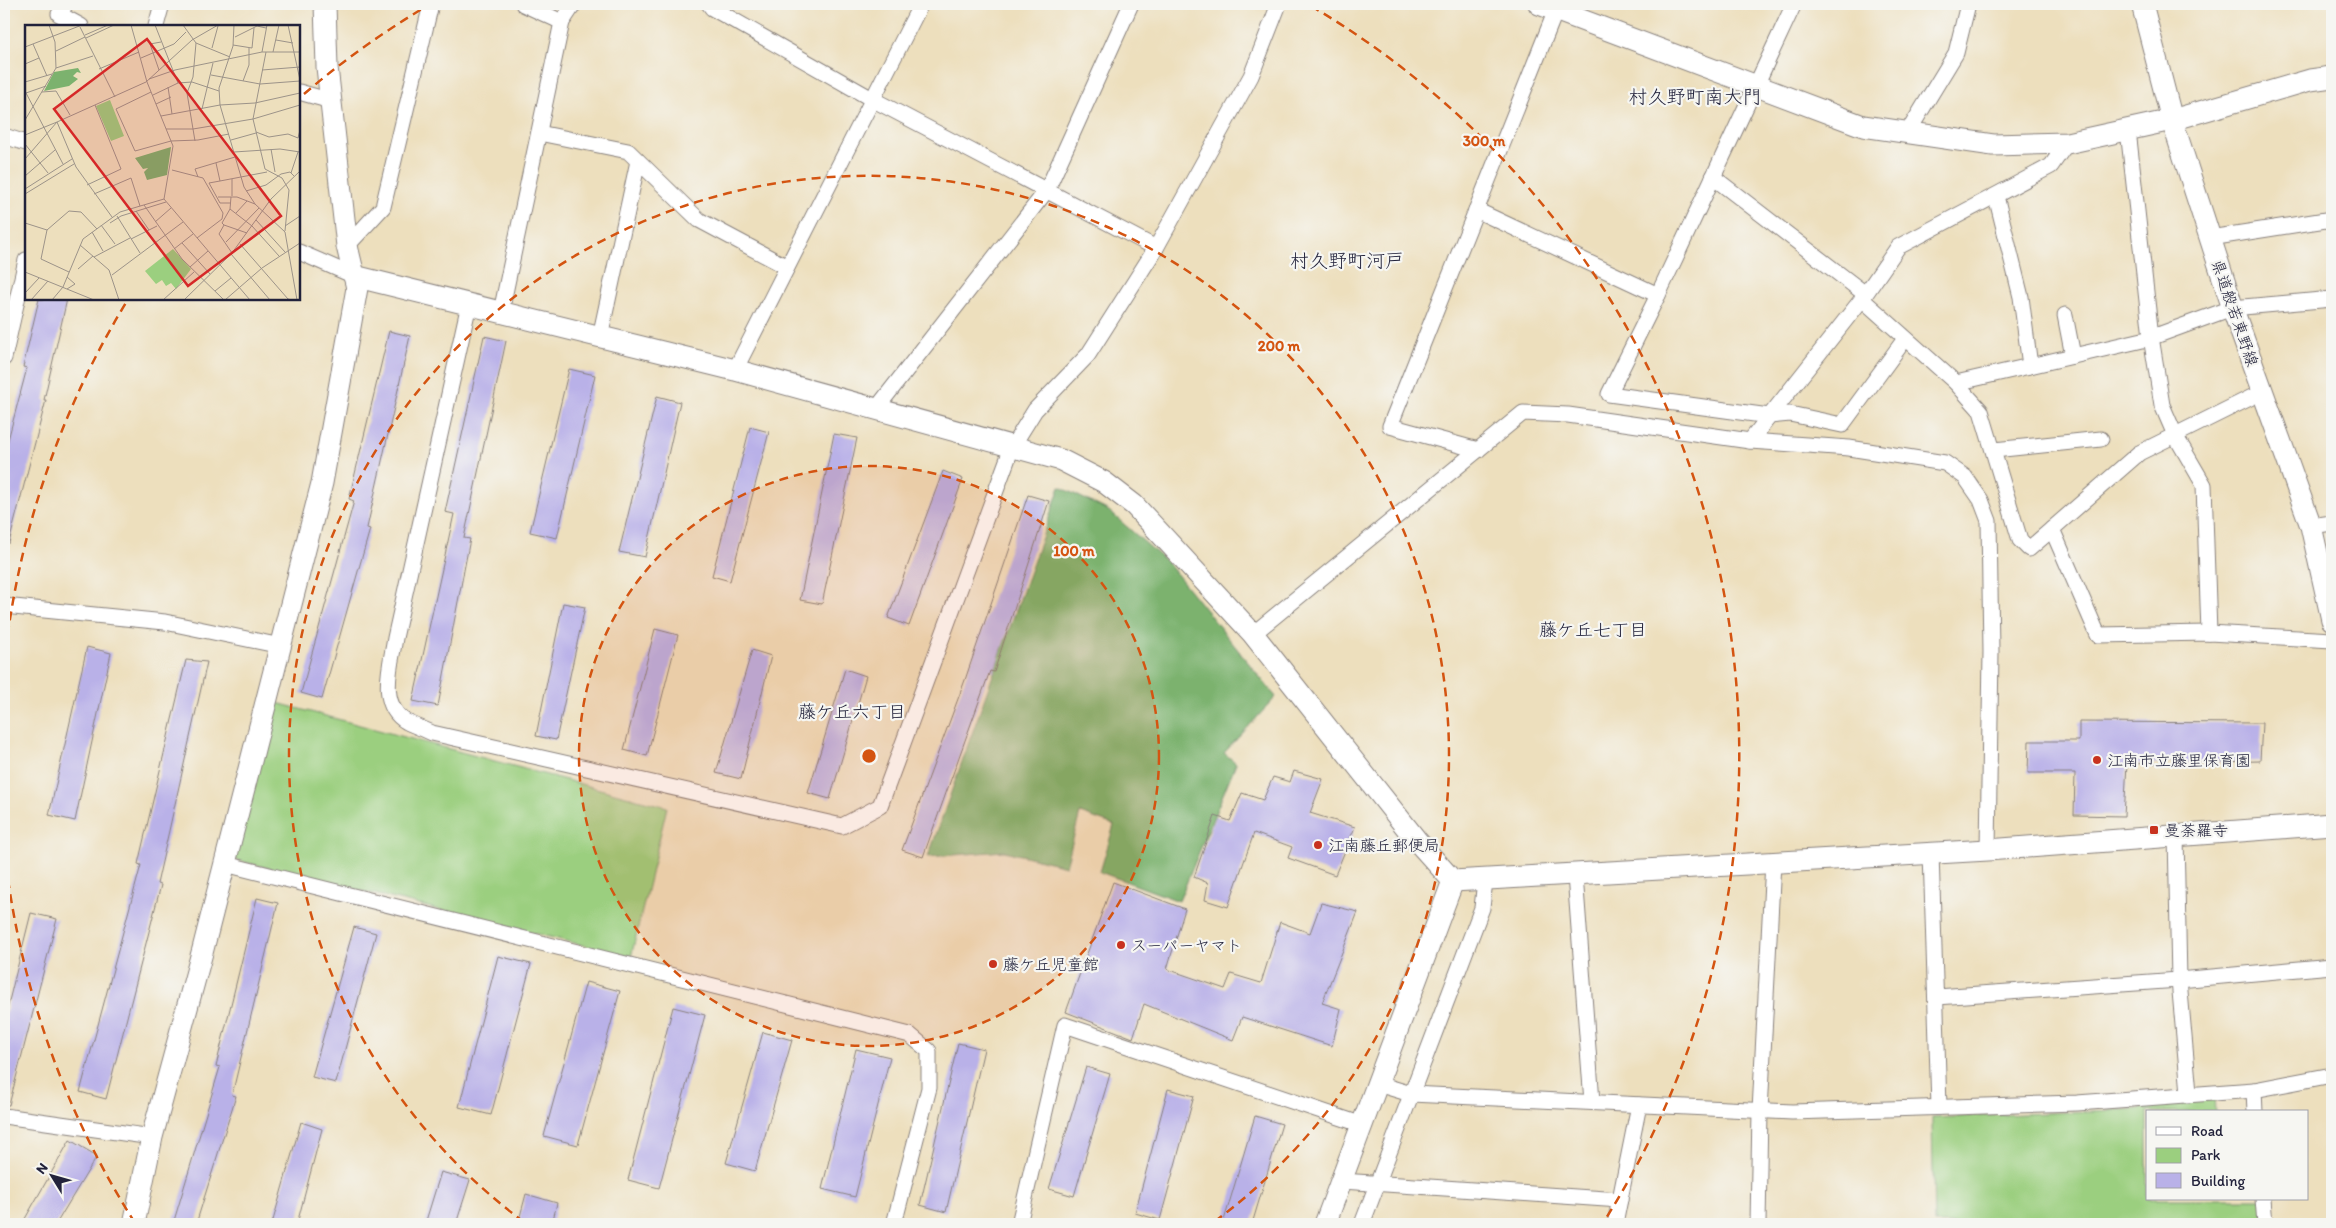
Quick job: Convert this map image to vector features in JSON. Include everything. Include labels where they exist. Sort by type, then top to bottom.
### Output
[{"type":"street","points":[[66,4],[59,14],[79,25]]},
{"type":"street","points":[[156,25],[162,4]]},
{"type":"street","points":[[134,1224],[152,1137],[225,864],[322,483],[357,288],[347,246],[327,67],[325,4]]},
{"type":"street","points":[[347,246],[383,207],[431,4]]},
{"type":"street","points":[[522,4],[562,22]]},
{"type":"street","points":[[501,312],[562,22],[574,4]]},
{"type":"street","points":[[709,4],[712,8],[872,99],[1118,226],[1156,248]]},
{"type":"street","points":[[735,370],[921,4]]},
{"type":"street","points":[[876,409],[1047,190],[1131,4]]},
{"type":"street","points":[[469,304],[395,638],[387,687],[391,704],[405,721],[432,732],[842,826],[880,806],[1012,448],[1035,410],[1088,355],[1156,248],[1251,76],[1279,4]]},
{"type":"street","points":[[1794,4],[1658,295],[1609,394],[1769,416],[1790,414],[1842,425],[1902,343]]},
{"type":"street","points":[[1908,132],[1956,53],[1968,4]]},
{"type":"street","name":"県道般若東野線","points":[[2142,4],[2172,120],[2232,308],[2311,526],[2332,620]]},
{"type":"street","points":[[1478,450],[1390,426],[1476,210],[1548,7],[1863,126],[1993,146],[2067,143],[2172,120],[2310,80],[2332,77]]},
{"type":"street","points":[[300,92],[331,100]]},
{"type":"street","points":[[2128,130],[2152,337],[2162,405],[2175,435],[2204,485],[2209,633]]},
{"type":"street","points":[[539,133],[628,151],[698,220],[787,267]]},
{"type":"street","points":[[4,136],[25,143]]},
{"type":"street","points":[[1750,441],[1898,247],[2051,166],[2067,143]]},
{"type":"street","points":[[600,337],[638,161]]},
{"type":"street","points":[[1713,177],[1861,295],[1956,383],[1981,411],[2020,540],[2029,548],[2139,453],[2262,392]]},
{"type":"street","points":[[1996,196],[2021,296],[2030,366]]},
{"type":"street","points":[[1476,210],[1658,295]]},
{"type":"street","points":[[2210,238],[2332,219]]},
{"type":"street","points":[[300,252],[354,276],[735,370],[1060,460],[1104,482],[1134,505],[1253,634],[1417,841],[1453,881],[1988,850],[2332,824]]},
{"type":"street","points":[[4,358],[25,264]]},
{"type":"street","points":[[1956,383],[2152,337],[2232,308],[2332,298]]},
{"type":"street","points":[[2065,315],[2073,356]]},
{"type":"street","points":[[1253,634],[1523,413],[1568,415],[1750,441],[1849,448],[1945,463],[1966,477],[1981,500],[1989,521],[1991,652],[1988,850]]},
{"type":"street","points":[[1994,450],[2101,438]]},
{"type":"street","points":[[2311,526],[2332,523]]},
{"type":"street","points":[[2052,529],[2098,635],[2209,633],[2332,640]]},
{"type":"street","points":[[4,606],[165,622],[281,646]]},
{"type":"street","points":[[2176,835],[2179,980],[2189,1093]]},
{"type":"street","points":[[1931,853],[1939,1107]]},
{"type":"street","points":[[1758,1224],[1760,1111],[1773,862]]},
{"type":"street","points":[[225,864],[910,1035],[929,1052],[929,1088],[894,1224]]},
{"type":"street","points":[[1575,875],[1592,1102]]},
{"type":"street","points":[[1325,1224],[1362,1183],[1397,1090],[1482,908],[1485,880]]},
{"type":"street","points":[[1362,1224],[1363,1125],[1397,1090],[1453,881]]},
{"type":"street","points":[[1937,997],[2179,980],[2332,966]]},
{"type":"street","points":[[1019,1224],[1065,1025],[1363,1125]]},
{"type":"street","points":[[1397,1090],[1639,1105],[1792,1112],[2077,1102],[2254,1090],[2332,1076]]},
{"type":"street","points":[[2254,1090],[2256,1110]]},
{"type":"street","points":[[1615,1224],[1639,1105]]},
{"type":"street","points":[[4,1116],[152,1137]]},
{"type":"street","points":[[1362,1183],[1620,1200]]},
{"type":"street","points":[[2263,1200],[2265,1224]]},
{"type":"green space","points":[[1060,487],[1109,511],[1167,562],[1276,697],[1224,753],[1236,763],[1179,901],[1100,872],[1114,825],[1080,813],[1066,866],[1004,851],[928,857]]},
{"type":"green space","points":[[277,703],[667,807],[631,957],[232,859]]},
{"type":"green space","points":[[2214,1096],[2215,1110],[2146,1110],[2146,1200],[2264,1200],[2268,1224],[1934,1224],[1932,1118],[2138,1109]]},
{"type":"building","points":[[39,300],[67,300],[44,400],[46,400],[9,543],[4,543],[4,455],[27,368],[23,367]]},
{"type":"building","points":[[389,331],[410,336],[367,528],[370,529],[322,699],[301,693],[354,501],[349,499]]},
{"type":"building","points":[[484,336],[506,341],[464,538],[470,539],[438,706],[413,701],[454,514],[445,512]]},
{"type":"building","points":[[569,369],[595,375],[557,538],[530,532]]},
{"type":"building","points":[[657,396],[680,402],[645,557],[619,552]]},
{"type":"building","points":[[750,427],[769,432],[730,581],[712,576]]},
{"type":"building","points":[[834,434],[857,438],[822,604],[800,600]]},
{"type":"building","points":[[943,471],[963,479],[909,626],[888,618]]},
{"type":"building","points":[[1028,495],[1049,501],[994,672],[990,671],[923,857],[902,850],[965,680]]},
{"type":"building","points":[[563,603],[585,607],[556,740],[536,736]]},
{"type":"building","points":[[655,629],[678,635],[647,756],[624,750]]},
{"type":"building","points":[[87,647],[111,653],[75,821],[49,815]]},
{"type":"building","points":[[752,650],[771,656],[741,779],[716,773]]},
{"type":"building","points":[[186,660],[207,662],[157,884],[161,885],[106,1099],[80,1092],[141,865],[138,864]]},
{"type":"building","points":[[845,669],[866,676],[830,799],[808,793]]},
{"type":"building","points":[[2079,722],[2262,723],[2260,761],[2127,764],[2124,816],[2074,815],[2075,773],[2028,773],[2029,741],[2079,741]]},
{"type":"building","points":[[1294,771],[1323,779],[1310,813],[1355,827],[1335,875],[1288,858],[1292,847],[1254,833],[1228,907],[1205,900],[1208,883],[1194,877],[1215,816],[1230,821],[1242,793],[1263,800],[1273,777],[1290,782]]},
{"type":"building","points":[[1113,882],[1185,909],[1167,969],[1225,989],[1231,974],[1261,983],[1280,922],[1310,933],[1321,903],[1358,912],[1322,1003],[1341,1009],[1332,1046],[1242,1017],[1233,1040],[1144,1004],[1133,1038],[1066,1012]]},
{"type":"building","points":[[257,898],[278,903],[232,1095],[236,1096],[196,1224],[173,1224],[220,1067],[216,1066]]},
{"type":"building","points":[[31,913],[57,919],[9,1105],[4,1105],[4,1021]]},
{"type":"building","points":[[354,927],[376,933],[336,1083],[312,1077]]},
{"type":"building","points":[[498,956],[531,964],[491,1115],[459,1107]]},
{"type":"building","points":[[586,982],[620,991],[578,1145],[544,1136]]},
{"type":"building","points":[[673,1007],[705,1015],[659,1188],[628,1180]]},
{"type":"building","points":[[763,1032],[792,1040],[755,1171],[726,1163]]},
{"type":"building","points":[[958,1043],[984,1049],[946,1212],[920,1205]]},
{"type":"building","points":[[856,1049],[890,1057],[855,1197],[822,1189]]},
{"type":"building","points":[[1086,1067],[1110,1074],[1074,1196],[1049,1189]]},
{"type":"building","points":[[1168,1089],[1194,1096],[1160,1220],[1135,1213]]},
{"type":"building","points":[[1255,1116],[1282,1124],[1252,1224],[1223,1224]]},
{"type":"building","points":[[301,1122],[322,1129],[297,1224],[272,1224]]},
{"type":"building","points":[[70,1140],[97,1156],[56,1224],[22,1224]]},
{"type":"building","points":[[441,1172],[470,1180],[456,1224],[425,1224]]},
{"type":"building","points":[[526,1194],[557,1203],[552,1224],[518,1224]]},
{"type":"place","name":"江南市立藤里保育園","points":[[2097,760]]},
{"type":"place","name":"曼荼羅寺","points":[[2154,830]]},
{"type":"place","name":"江南藤丘郵便局","points":[[1318,845]]},
{"type":"place","name":"スーパーヤマト","points":[[1121,945]]},
{"type":"place","name":"藤ケ丘児童館","points":[[993,964]]},
{"type":"district","name":"村久野町南大門","points":[[1695,96]]},
{"type":"district","name":"村久野町河戸","points":[[1347,260]]},
{"type":"district","name":"藤ケ丘七丁目","points":[[1593,630]]},
{"type":"district","name":"藤ケ丘六丁目","points":[[852,712]]}]
